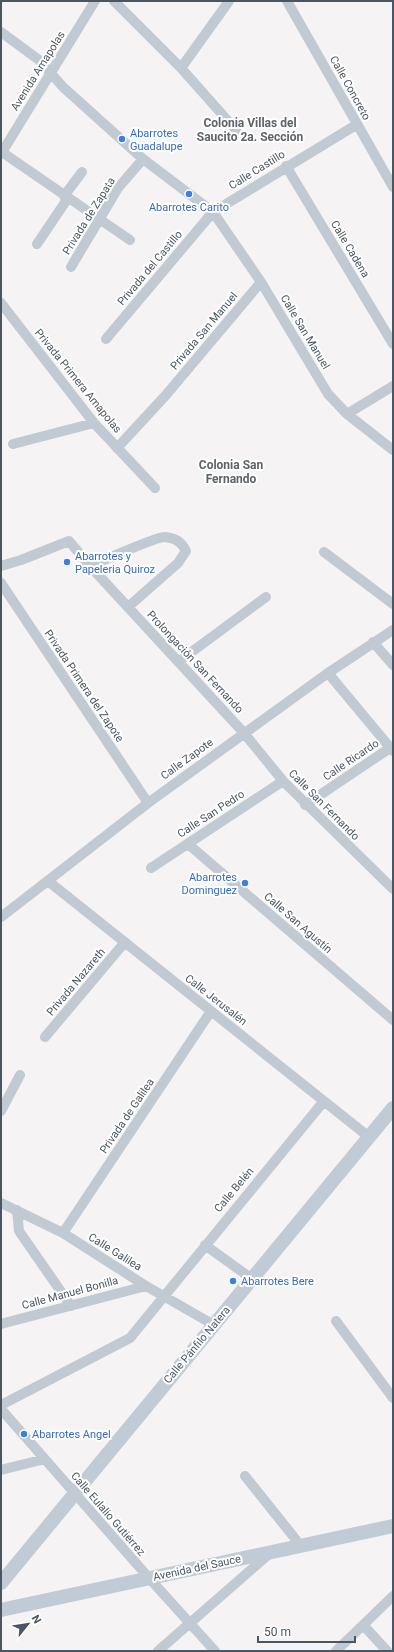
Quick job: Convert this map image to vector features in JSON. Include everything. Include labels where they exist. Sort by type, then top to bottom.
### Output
[{"type":"main road","name":"Calle Pánfilo Natera","points":[[1,1583],[393,1108]]},
{"type":"main road","name":"Avenida del Sauce","points":[[1,1610],[393,1526]]},
{"type":"street","name":"Avenida Amapolas","points":[[1,153],[95,1]]},
{"type":"street","points":[[114,1],[181,68],[236,130]]},
{"type":"street","points":[[181,68],[229,1]]},
{"type":"street","name":"Calle Concreto","points":[[287,1],[356,125],[393,187]]},
{"type":"street","name":"Calle San Manuel","points":[[1,32],[39,60],[63,87],[143,158],[213,212],[261,282],[328,394],[347,414],[393,450]]},
{"type":"street","name":"Calle Castillo","points":[[213,212],[286,166],[356,125]]},
{"type":"street","points":[[1,153],[130,240]]},
{"type":"street","name":"Privada de Zapata","points":[[71,267],[118,188],[143,158]]},
{"type":"street","name":"Calle Cadena","points":[[286,166],[393,344]]},
{"type":"street","points":[[37,244],[82,172]]},
{"type":"street","name":"Privada del Castillo","points":[[106,339],[213,212]]},
{"type":"street","name":"Privada San Manuel","points":[[117,448],[166,395],[261,282]]},
{"type":"street","name":"Privada Primera Amapolas","points":[[1,303],[94,423],[155,488]]},
{"type":"street","points":[[347,414],[393,386]]},
{"type":"street","points":[[13,444],[94,423]]},
{"type":"street","points":[[90,566],[162,537],[178,540],[183,544],[186,551],[178,563],[128,607]]},
{"type":"street","name":"Prolongación San Fernando","points":[[1,566],[21,560],[69,540],[90,566],[244,733]]},
{"type":"street","points":[[324,552],[393,604]]},
{"type":"street","name":"Privada Primera del Zapote","points":[[1,583],[148,803]]},
{"type":"street","points":[[178,662],[266,597]]},
{"type":"street","name":"Calle Zapote","points":[[1,917],[148,803],[328,673],[393,630]]},
{"type":"street","points":[[373,642],[393,665]]},
{"type":"street","points":[[328,673],[392,749]]},
{"type":"street","name":"Calle San Fernando","points":[[244,733],[283,781],[305,805],[393,889]]},
{"type":"street","name":"Calle Ricardo","points":[[305,805],[392,749]]},
{"type":"street","name":"Calle San Pedro","points":[[151,868],[283,781]]},
{"type":"street","name":"Calle San Agustín","points":[[188,844],[393,1020]]},
{"type":"street","name":"Calle Jerusalén","points":[[48,881],[369,1137]]},
{"type":"street","name":"Privada Nazareth","points":[[45,1037],[125,942]]},
{"type":"street","name":"Privada de Galilea","points":[[63,1233],[211,1011]]},
{"type":"street","points":[[1,1112],[20,1075]]},
{"type":"street","name":"Calle Belén","points":[[1,1405],[130,1338],[163,1295],[324,1101]]},
{"type":"street","name":"Calle Galilea","points":[[1,1203],[63,1233],[146,1286],[214,1325]]},
{"type":"street","points":[[17,1210],[19,1231],[71,1306]]},
{"type":"street","points":[[205,1244],[252,1279]]},
{"type":"street","name":"Calle Manuel Bonilla","points":[[1,1324],[146,1286]]},
{"type":"street","points":[[336,1321],[393,1398]]},
{"type":"street","name":"Calle Eulalio Gutiérrez","points":[[1,1409],[74,1494],[215,1651]]},
{"type":"street","points":[[1,1470],[44,1459]]},
{"type":"street","points":[[245,1476],[301,1546]]},
{"type":"street","points":[[158,1651],[271,1552]]},
{"type":"street","points":[[336,1651],[364,1626],[393,1596]]},
{"type":"street","points":[[364,1626],[387,1651]]},
{"type":"place","name":"Abarrotes Guadalupe","points":[[122,139]]},
{"type":"place","name":"Abarrotes Carito","points":[[189,194]]},
{"type":"place","name":"Abarrotes y Papeleria Quiroz","points":[[67,562]]},
{"type":"place","name":"Abarrotes Dominguez","points":[[245,883]]},
{"type":"place","name":"Abarrotes Bere","points":[[233,1281]]},
{"type":"place","name":"Abarrotes Angel","points":[[24,1434]]},
{"type":"district","name":"Colonia Villas del Saucito 2a. Sección","points":[[250,130]]},
{"type":"district","name":"Colonia San Fernando","points":[[231,472]]}]
